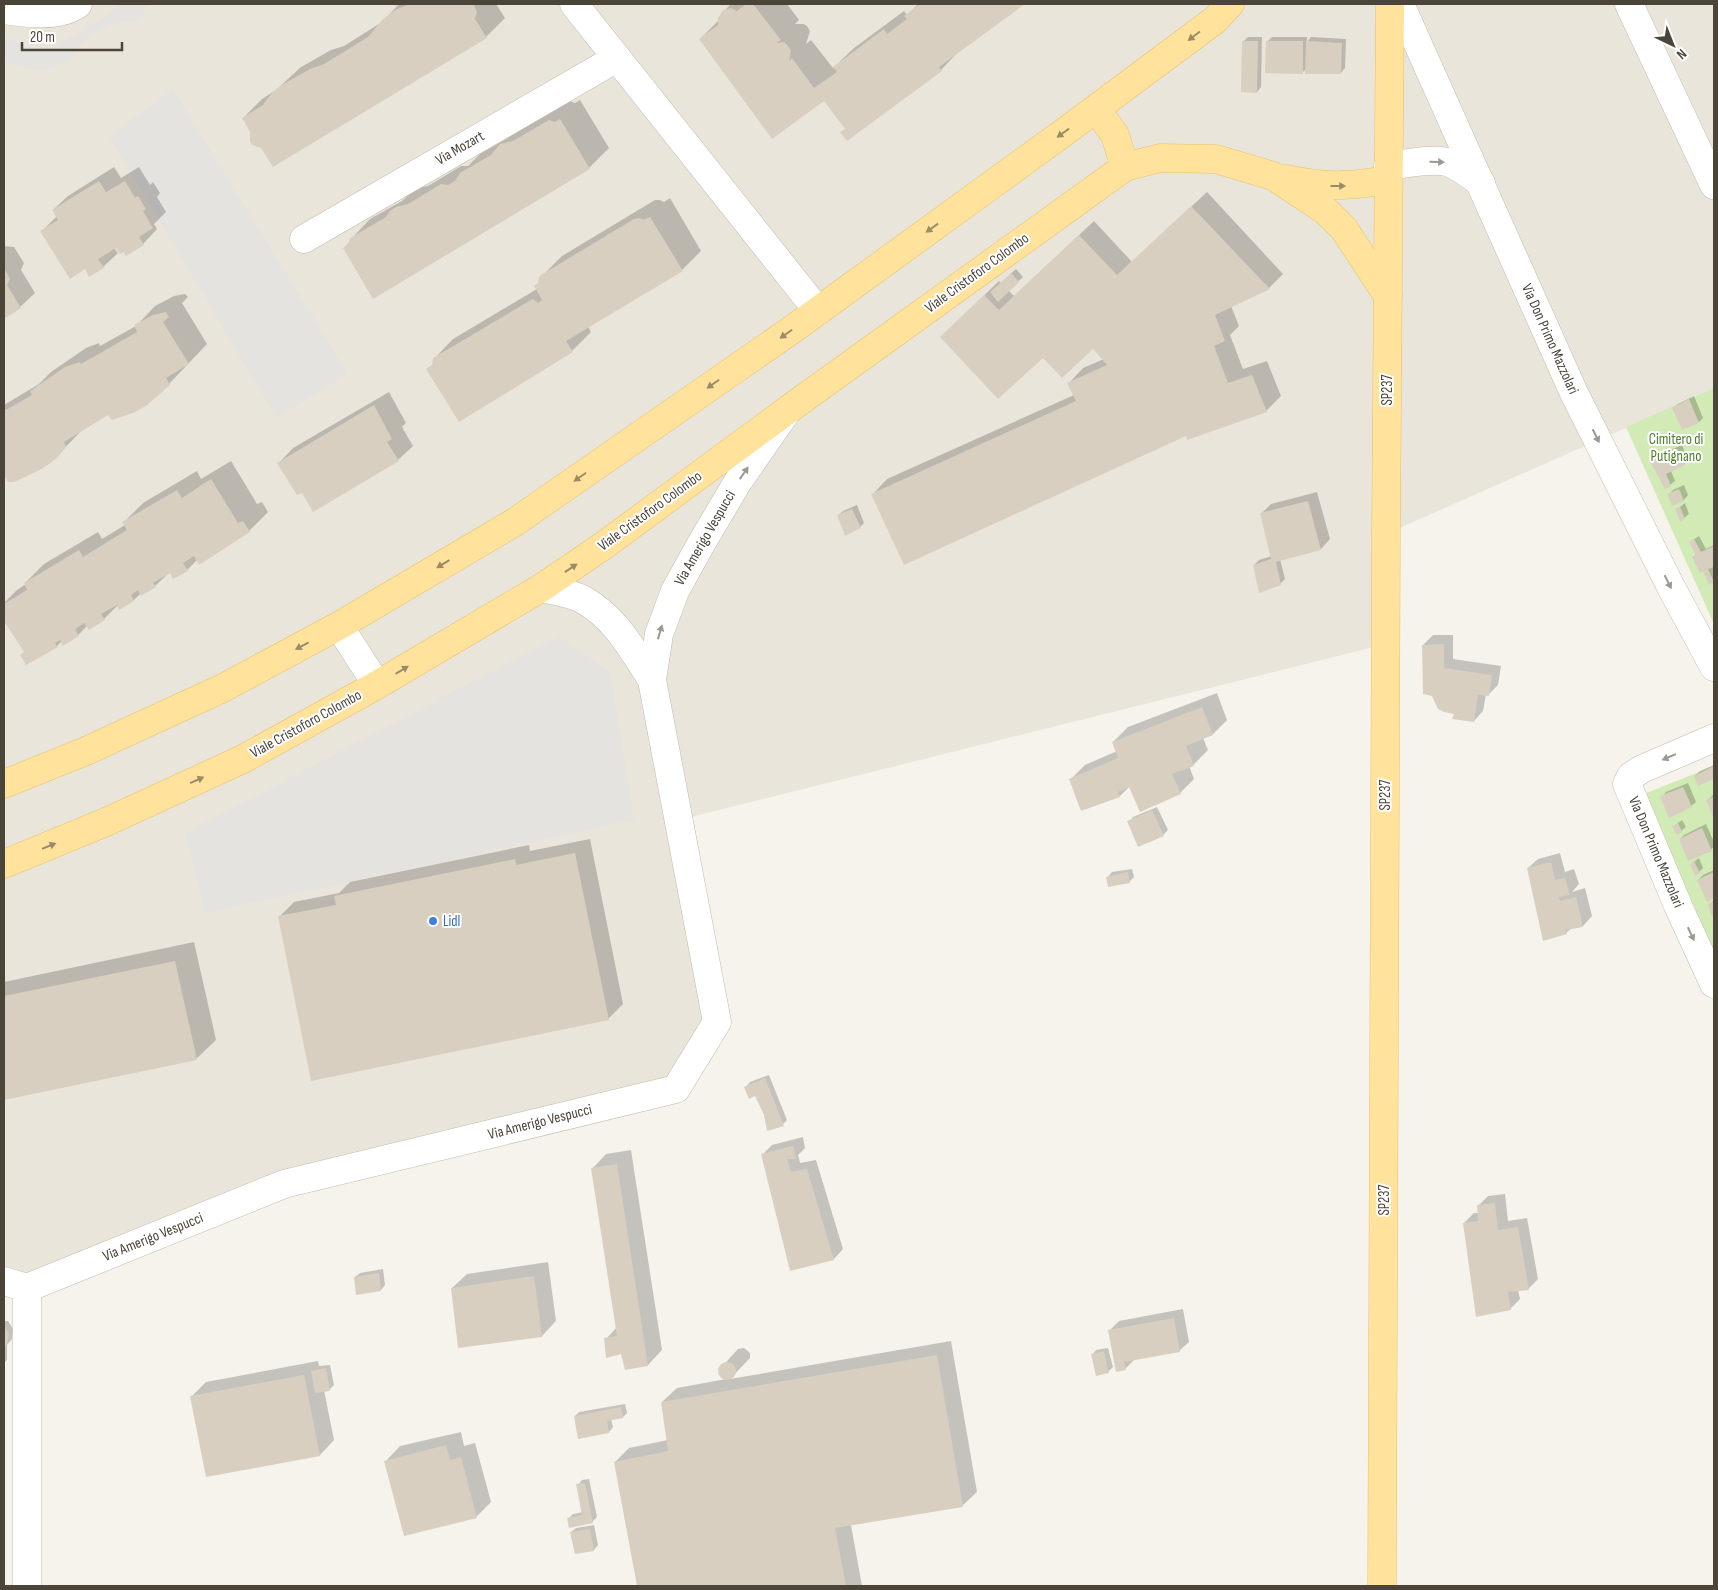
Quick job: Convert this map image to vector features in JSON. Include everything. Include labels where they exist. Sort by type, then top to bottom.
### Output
[{"type":"main road","points":[[4,784],[86,751],[224,688],[338,626],[514,522],[818,311],[1096,109],[1215,20],[1230,4]]},
{"type":"main road","name":"SP237","points":[[1382,1586],[1390,4]]},
{"type":"main road","points":[[1096,109],[1115,135],[1125,167]]},
{"type":"main road","name":"Viale Cristoforo Colombo","points":[[4,864],[106,822],[243,759],[377,685],[540,588],[603,546],[789,409],[1125,167],[1160,158],[1216,159],[1273,176],[1322,186],[1344,186],[1388,173]]},
{"type":"main road","name":"Viale Cristoforo Colombo","points":[[1273,176],[1326,211],[1344,229],[1388,296]]},
{"type":"street","points":[[4,10],[33,14],[71,9],[78,4]]},
{"type":"street","points":[[574,4],[818,311]]},
{"type":"street","name":"Via Don Primo Mazzolari","points":[[1400,4],[1574,393],[1671,587],[1714,667]]},
{"type":"street","points":[[1629,4],[1714,185]]},
{"type":"street","name":"Via Mozart","points":[[304,239],[617,58]]},
{"type":"street","points":[[1388,173],[1428,162],[1446,162],[1463,170],[1480,184]]},
{"type":"street","name":"Via Amerigo Vespucci","points":[[15,1285],[284,1184],[676,1089],[717,1022],[652,680],[659,634],[675,591],[700,544],[737,483],[789,409]]},
{"type":"street","name":"Via Amerigo Vespucci","points":[[540,588],[580,598],[603,613],[621,632],[652,680]]},
{"type":"street","points":[[338,626],[377,685]]},
{"type":"street","name":"Via Don Primo Mazzolari","points":[[1714,738],[1642,769],[1632,776],[1627,784],[1714,984]]},
{"type":"street","points":[[15,1285],[28,1586]]},
{"type":"shaded area","points":[[4,4],[1714,4],[1714,389],[1386,534],[1386,644],[679,820],[717,1022],[676,1089],[326,1174],[27,1288],[4,1281]]},
{"type":"shaded area","points":[[119,4],[148,4],[139,22],[116,23],[98,31],[86,39],[66,62],[52,68],[37,71],[4,62],[4,37],[29,47],[51,48],[108,15]]},
{"type":"shaded area","points":[[173,89],[348,374],[276,418],[109,136]]},
{"type":"shaded area","points":[[559,636],[610,672],[634,820],[205,913],[185,833]]},
{"type":"green space","name":"Cimitero di Putignano","points":[[1714,388],[1714,624],[1626,427]]},
{"type":"green space","points":[[1714,766],[1714,951],[1644,794]]},
{"type":"building","points":[[410,4],[474,5],[477,12],[475,19],[487,38],[273,167],[261,148],[252,145],[250,132],[242,118],[263,105],[280,86],[310,69],[324,64],[368,37],[383,19],[395,10]]},
{"type":"building","points":[[746,4],[753,4],[781,40],[776,43],[784,42],[788,46],[791,51],[789,61],[792,58],[814,88],[837,72],[833,67],[884,29],[887,34],[907,19],[904,16],[920,4],[1025,4],[939,67],[942,71],[847,141],[840,132],[845,129],[824,101],[772,139],[699,39],[718,25],[718,18],[723,10],[731,8],[737,11]]},
{"type":"building","points":[[1242,41],[1258,41],[1257,93],[1241,92]]},
{"type":"building","points":[[1266,41],[1303,41],[1303,74],[1265,73]]},
{"type":"building","points":[[1306,41],[1342,43],[1341,74],[1305,74]]},
{"type":"building","points":[[560,119],[590,169],[373,299],[343,248],[348,245],[350,238],[386,217],[396,207],[408,204],[441,184],[448,185],[455,181],[460,173],[491,155],[500,144],[513,141],[549,120],[555,122]]},
{"type":"building","points":[[99,181],[106,192],[125,181],[135,198],[138,196],[146,209],[143,211],[153,228],[139,237],[144,245],[126,256],[124,252],[120,254],[116,248],[98,259],[104,268],[89,277],[85,269],[70,279],[40,231],[58,220],[52,210]]},
{"type":"building","points":[[1191,206],[1270,289],[1215,315],[1225,341],[1214,346],[1228,383],[1252,375],[1267,412],[1187,440],[1186,436],[904,565],[871,494],[1076,401],[1067,383],[1107,365],[1093,349],[1062,378],[1043,358],[998,399],[940,337],[984,295],[999,310],[1079,235],[1117,275]]},
{"type":"building","points":[[650,217],[683,271],[566,341],[573,352],[459,422],[426,369],[432,365],[433,358],[531,300],[533,299],[538,303],[542,300],[534,286],[538,283],[541,275],[634,219],[644,220]]},
{"type":"building","points":[[4,268],[10,279],[7,285],[21,308],[4,319]]},
{"type":"building","points":[[1011,273],[1019,282],[998,302],[990,292]]},
{"type":"building","points":[[166,312],[169,317],[163,322],[189,364],[166,378],[170,385],[146,406],[133,413],[112,420],[108,415],[64,442],[66,447],[57,458],[42,469],[14,482],[8,482],[4,475],[4,411],[32,395],[30,391],[65,367],[80,362],[81,364],[137,332],[134,325],[153,315]]},
{"type":"building","points":[[1689,399],[1699,423],[1682,430],[1672,408]]},
{"type":"building","points":[[374,405],[392,439],[387,442],[399,461],[313,512],[302,493],[297,495],[277,463]]},
{"type":"building","points":[[1677,449],[1685,465],[1666,474],[1671,486],[1665,489],[1650,461]]},
{"type":"building","points":[[211,479],[238,523],[243,521],[250,532],[199,565],[194,556],[183,563],[188,571],[173,579],[170,573],[153,583],[156,587],[141,596],[138,590],[131,595],[134,601],[119,610],[117,605],[101,614],[105,620],[89,630],[84,623],[75,629],[79,636],[63,646],[60,640],[55,643],[58,647],[26,665],[20,655],[24,652],[4,621],[4,604],[27,590],[24,583],[79,550],[83,557],[127,530],[122,522],[177,490],[182,498]]},
{"type":"building","points":[[1679,489],[1684,501],[1672,506],[1667,494]]},
{"type":"building","points":[[1308,501],[1321,550],[1276,562],[1281,585],[1259,593],[1253,565],[1271,559],[1260,513]]},
{"type":"building","points":[[1680,507],[1685,519],[1680,521],[1675,509]]},
{"type":"building","points":[[852,509],[861,528],[845,536],[837,515]]},
{"type":"building","points":[[1694,539],[1701,552],[1714,546],[1714,567],[1708,569],[1714,582],[1709,585],[1703,571],[1700,573],[1692,557],[1696,555],[1689,542]]},
{"type":"building","points":[[1444,644],[1444,668],[1492,675],[1489,696],[1478,695],[1474,722],[1452,719],[1454,714],[1438,709],[1432,696],[1423,694],[1422,645]]},
{"type":"building","points":[[1202,707],[1213,735],[1186,746],[1194,766],[1172,774],[1181,794],[1140,812],[1129,787],[1118,792],[1120,797],[1081,811],[1069,779],[1118,758],[1112,742]]},
{"type":"building","points":[[1714,766],[1714,779],[1698,786],[1694,776]]},
{"type":"building","points":[[1683,787],[1692,807],[1669,818],[1660,796]]},
{"type":"building","points":[[1714,797],[1714,819],[1706,800]]},
{"type":"building","points":[[1152,810],[1164,836],[1138,847],[1127,821]]},
{"type":"building","points":[[1678,823],[1682,832],[1677,835],[1672,826]]},
{"type":"building","points":[[1702,828],[1712,851],[1688,861],[1679,839]]},
{"type":"building","points":[[575,853],[609,1020],[311,1081],[278,916],[336,905],[334,896],[515,859],[516,865]]},
{"type":"building","points":[[1694,861],[1700,873],[1695,876],[1690,864]]},
{"type":"building","points":[[1551,862],[1555,880],[1565,878],[1570,895],[1559,897],[1560,901],[1576,897],[1583,927],[1566,930],[1567,934],[1543,941],[1527,868]]},
{"type":"building","points":[[1128,872],[1130,883],[1108,887],[1106,877]]},
{"type":"building","points":[[1714,872],[1714,898],[1707,902],[1697,880]]},
{"type":"building","points":[[1713,902],[1714,916],[1712,916],[1708,905]]},
{"type":"building","points":[[175,961],[197,1060],[4,1100],[4,996]]},
{"type":"building","points":[[765,1078],[784,1126],[767,1131],[764,1115],[755,1096],[749,1099],[744,1087]]},
{"type":"building","points":[[793,1146],[796,1159],[787,1159],[791,1172],[807,1169],[834,1260],[790,1271],[761,1154]]},
{"type":"building","points":[[617,1164],[648,1366],[625,1370],[621,1354],[606,1358],[604,1338],[617,1336],[591,1168]]},
{"type":"building","points":[[1495,1203],[1498,1230],[1518,1227],[1529,1290],[1508,1292],[1511,1310],[1476,1317],[1463,1223],[1478,1221],[1477,1205]]},
{"type":"building","points":[[379,1273],[381,1291],[356,1295],[354,1277]]},
{"type":"building","points":[[534,1276],[542,1337],[458,1348],[451,1288]]},
{"type":"building","points":[[1174,1318],[1180,1352],[1124,1362],[1126,1370],[1116,1372],[1108,1330]]},
{"type":"building","points":[[4,1325],[9,1334],[4,1350]]},
{"type":"building","points":[[1104,1351],[1109,1373],[1096,1376],[1091,1354]]},
{"type":"building","points":[[937,1355],[963,1507],[835,1528],[846,1586],[637,1586],[614,1462],[668,1451],[661,1402]]},
{"type":"building","points":[[723,1362],[731,1362],[736,1367],[734,1378],[723,1380],[718,1375],[718,1367]]},
{"type":"building","points":[[326,1368],[330,1391],[315,1393],[311,1371]]},
{"type":"building","points":[[304,1375],[320,1456],[206,1477],[190,1396]]},
{"type":"building","points":[[621,1407],[623,1418],[607,1421],[609,1433],[578,1439],[574,1416]]},
{"type":"building","points":[[446,1445],[450,1460],[461,1457],[477,1518],[404,1536],[384,1461]]},
{"type":"building","points":[[585,1483],[593,1523],[569,1528],[567,1518],[582,1515],[576,1484]]},
{"type":"building","points":[[590,1529],[594,1551],[575,1554],[570,1532]]},
{"type":"place","name":"Lidl","points":[[433,921]]}]
